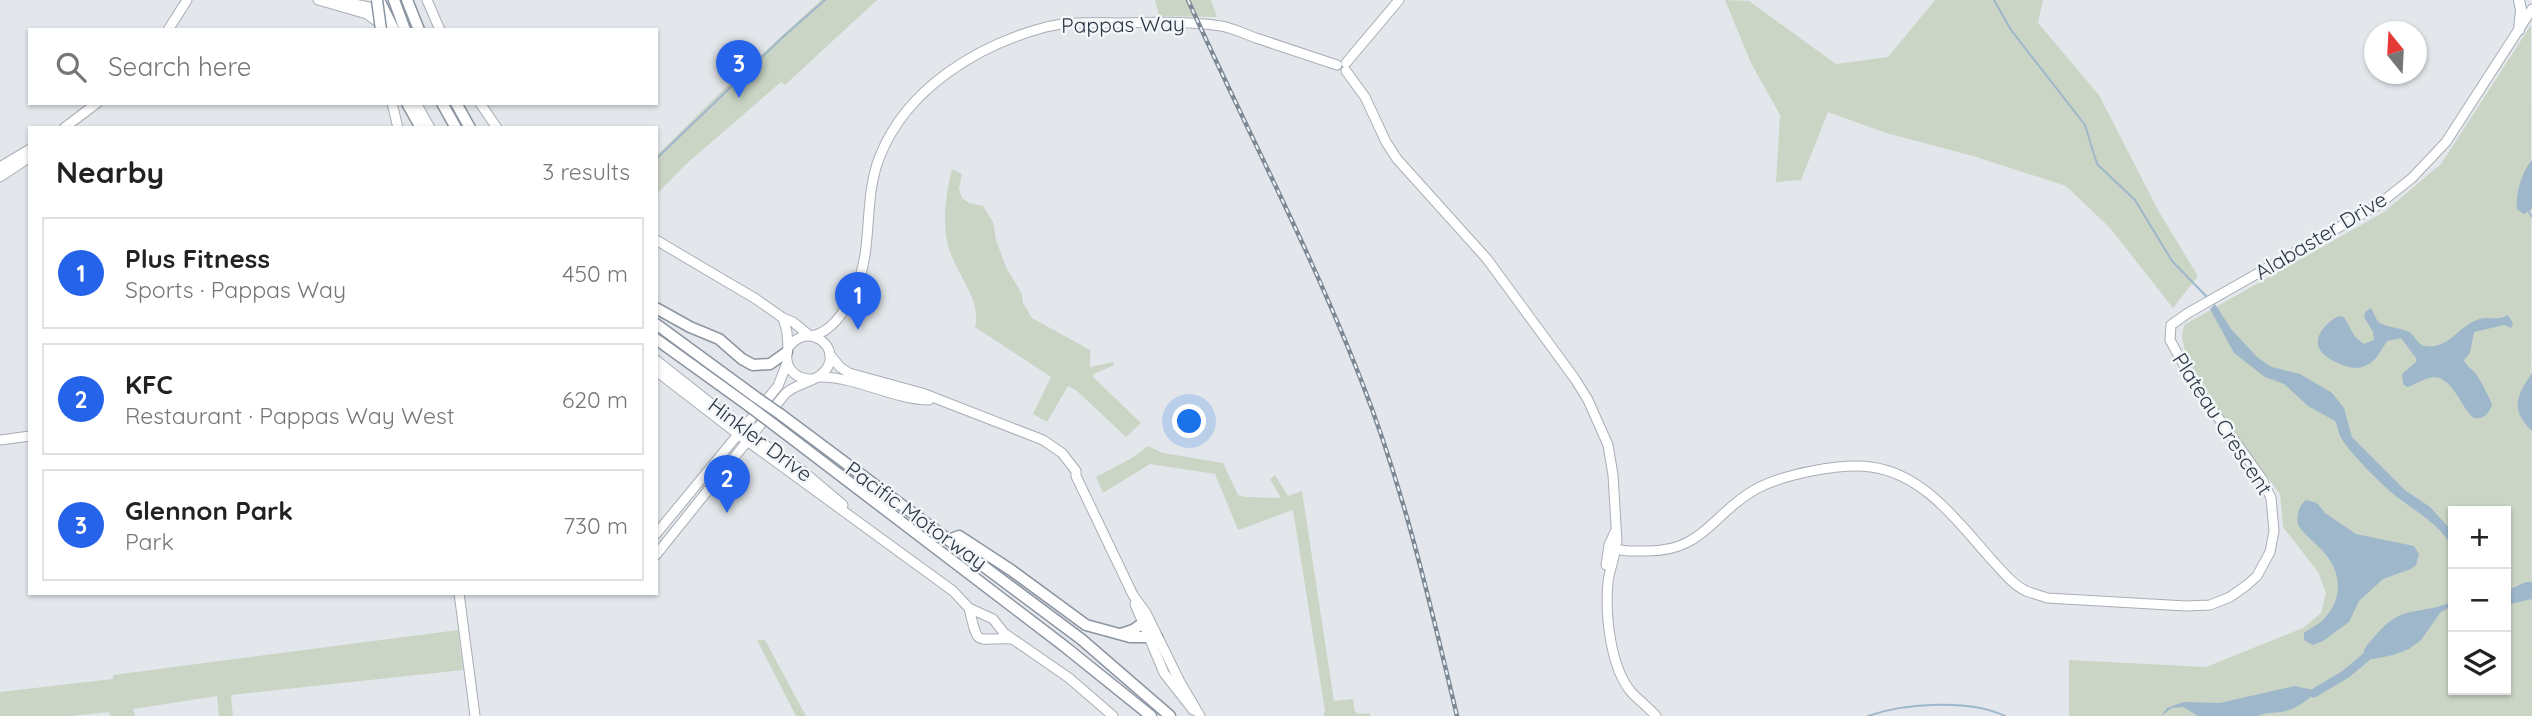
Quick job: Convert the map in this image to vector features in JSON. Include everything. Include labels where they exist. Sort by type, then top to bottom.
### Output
[{"type":"highway","points":[[394,0],[404,28]]},
{"type":"highway","points":[[407,0],[418,28]]},
{"type":"highway","points":[[372,4],[383,28]]},
{"type":"highway","points":[[372,4],[392,28]]},
{"type":"highway","points":[[408,105],[420,126]]},
{"type":"highway","points":[[443,105],[455,126]]},
{"type":"highway","points":[[457,105],[469,126]]},
{"type":"highway","points":[[658,309],[719,339],[752,365],[770,364],[788,354]]},
{"type":"highway","name":"Pacific Motorway","points":[[658,325],[1081,639],[1170,716]]},
{"type":"highway","name":"Pacific Motorway","points":[[658,340],[773,424],[1151,716]]},
{"type":"highway","points":[[949,540],[959,536],[1086,625],[1130,637],[1153,637]]},
{"type":"highway","points":[[1121,634],[1143,623]]},
{"type":"main road","points":[[2520,0],[2532,8]]},
{"type":"main road","points":[[2520,0],[2525,23]]},
{"type":"street","points":[[169,28],[187,0]]},
{"type":"street","points":[[318,0],[372,4]]},
{"type":"street","points":[[335,0],[372,4]]},
{"type":"street","points":[[427,0],[439,28]]},
{"type":"street","points":[[1399,0],[1343,66],[1365,97],[1397,159],[1488,259],[1588,401],[1608,446],[1613,475],[1615,546],[1606,568],[1612,647],[1618,667],[1631,691],[1656,716]]},
{"type":"street","points":[[372,4],[374,28]]},
{"type":"street","points":[[372,4],[383,28]]},
{"type":"street","name":"Alabaster Drive","points":[[2170,340],[2171,326],[2176,321],[2378,205],[2412,178],[2446,142],[2525,23],[2532,8]]},
{"type":"street","name":"Pappas Way","points":[[829,352],[834,324],[848,301],[865,257],[871,184],[880,157],[894,128],[927,89],[945,73],[972,58],[1045,27],[1073,22],[1170,22],[1223,26],[1343,66]]},
{"type":"street","points":[[67,126],[94,105]]},
{"type":"street","points":[[392,105],[398,126]]},
{"type":"street","points":[[417,105],[429,126]]},
{"type":"street","points":[[481,105],[496,126]]},
{"type":"street","points":[[0,167],[28,150]]},
{"type":"street","points":[[0,177],[28,158]]},
{"type":"street","points":[[658,241],[793,322],[811,336],[819,338],[844,371],[924,400],[934,400],[1034,438],[1055,451],[1076,476],[1133,595],[1143,623],[1153,637]]},
{"type":"street","points":[[783,318],[788,332],[788,354],[794,374],[806,379],[836,377],[893,389]]},
{"type":"street","points":[[658,552],[755,422],[778,386],[788,354],[797,339],[820,334],[834,324]]},
{"type":"street","name":"Plateau Crescent","points":[[1615,546],[1652,551],[1688,544],[1755,490],[1777,480],[1851,466],[1872,467],[1896,474],[1925,491],[1947,510],[2010,580],[2026,591],[2047,597],[2186,606],[2210,605],[2230,597],[2257,576],[2270,552],[2274,531],[2271,498],[2262,479],[2197,388],[2170,340]]},
{"type":"street","points":[[732,452],[727,421],[755,422],[789,390],[815,378],[827,368],[829,352]]},
{"type":"street","name":"Hinkler Drive","points":[[658,362],[727,421],[761,447],[804,472],[848,509],[861,524],[953,591],[969,608],[993,618],[998,627],[1012,639],[1069,678],[1113,716]]},
{"type":"street","name":"Hinkler Drive","points":[[658,373],[694,401],[727,421]]},
{"type":"street","points":[[691,388],[694,401]]},
{"type":"street","points":[[658,532],[732,452],[761,447],[755,422]]},
{"type":"street","points":[[0,440],[28,436]]},
{"type":"street","points":[[459,595],[475,716]]},
{"type":"street","points":[[1133,595],[1146,613],[1171,684],[1200,716]]},
{"type":"street","name":"Hinkler Drive","points":[[969,608],[974,624]]},
{"type":"street","points":[[985,616],[974,624],[977,638],[985,641],[1012,639]]},
{"type":"street","points":[[992,639],[998,627]]},
{"type":"green space","points":[[821,0],[877,0],[785,85],[781,82],[685,165],[658,193],[658,154]]},
{"type":"green space","points":[[1155,0],[1211,0],[1217,17],[1159,16]]},
{"type":"green space","points":[[1725,0],[1749,1],[1836,64],[1888,57],[1935,0],[2043,0],[2038,23],[2099,95],[2159,212],[2198,276],[2173,308],[2110,228],[2066,186],[1973,156],[1886,133],[1828,112],[1801,180],[1776,182],[1780,115],[1751,63]]},
{"type":"green space","points":[[2531,25],[2532,716],[2069,716],[2069,660],[2206,667],[2303,628],[2321,613],[2326,593],[2318,572],[2283,527],[2280,494],[2241,442],[2187,360],[2182,337],[2184,325],[2384,212],[2441,164]]},
{"type":"green space","points":[[952,169],[962,174],[959,189],[962,198],[969,203],[983,206],[993,222],[996,240],[1006,267],[1032,318],[1090,350],[1090,367],[1113,362],[1114,365],[1094,374],[1093,377],[1141,423],[1126,437],[1077,391],[1068,386],[1047,422],[1033,414],[1051,377],[975,327],[975,306],[951,255],[946,236],[946,207]]},
{"type":"green space","points":[[1148,446],[1163,453],[1223,463],[1238,495],[1281,498],[1270,479],[1275,475],[1288,496],[1302,491],[1334,701],[1353,699],[1355,712],[1370,713],[1370,716],[1323,716],[1325,711],[1293,510],[1238,530],[1215,474],[1150,464],[1103,493],[1096,477],[1132,458]]},
{"type":"green space","points":[[458,630],[463,670],[231,695],[233,716],[219,716],[217,696],[133,709],[135,716],[111,716],[109,712],[70,716],[0,716],[0,692],[113,679],[113,675]]},
{"type":"green space","points":[[757,640],[765,640],[806,716],[796,716]]},
{"type":"water","points":[[2532,160],[2532,209],[2524,214],[2517,209],[2518,190]]},
{"type":"water","points":[[2215,304],[2231,329],[2258,358],[2272,367],[2300,374],[2332,393],[2344,408],[2352,437],[2406,491],[2430,507],[2448,527],[2448,541],[2436,526],[2391,492],[2360,462],[2343,441],[2335,421],[2308,406],[2284,384],[2265,377],[2234,353],[2210,309]]},
{"type":"water","points":[[2371,308],[2378,322],[2409,332],[2425,346],[2447,341],[2477,320],[2508,315],[2513,323],[2511,328],[2504,325],[2474,332],[2470,353],[2464,360],[2477,375],[2489,398],[2492,405],[2488,413],[2481,418],[2474,418],[2444,380],[2429,378],[2407,387],[2403,384],[2402,374],[2416,362],[2416,358],[2401,338],[2387,341],[2375,359],[2362,367],[2345,366],[2322,353],[2319,335],[2323,328],[2338,316],[2344,317],[2355,337],[2364,344],[2374,340],[2373,332],[2364,317],[2365,312]]},
{"type":"water","points":[[2532,373],[2532,431],[2520,416],[2518,403],[2522,389]]},
{"type":"water","points":[[2306,500],[2317,503],[2325,513],[2356,534],[2414,546],[2419,554],[2416,565],[2383,579],[2359,601],[2349,622],[2313,645],[2304,640],[2304,633],[2322,621],[2329,612],[2338,585],[2337,575],[2328,557],[2298,525],[2299,511]]},
{"type":"water","points":[[2532,582],[2532,599],[2511,604],[2511,589]]},
{"type":"water","points":[[2448,603],[2448,608],[2440,613],[2421,640],[2409,649],[2373,659],[2363,654],[2370,642],[2394,618]]},
{"type":"water","points":[[2295,686],[2313,690],[2314,694],[2299,705],[2282,712],[2258,716],[2198,716],[2183,707],[2172,708],[2161,716],[2167,708],[2184,702],[2220,703]]},
{"type":"waterway","points":[[658,157],[825,0]]},
{"type":"waterway","points":[[1994,0],[2011,30],[2085,125],[2097,164],[2135,200],[2172,261],[2207,297]]},
{"type":"waterway","points":[[2529,212],[2532,217]]},
{"type":"waterway","points":[[2314,693],[2346,674],[2372,652]]},
{"type":"waterway","points":[[1868,716],[1900,708],[1937,705],[1974,707],[2005,716]]},
{"type":"railway","points":[[1188,0],[1299,237],[1361,380],[1403,504],[1457,716]]},
{"type":"place","name":"Glennon Park","points":[[739,98]]},
{"type":"place","name":"Plus Fitness","points":[[858,330]]},
{"type":"place","name":"KFC","points":[[727,513]]}]
